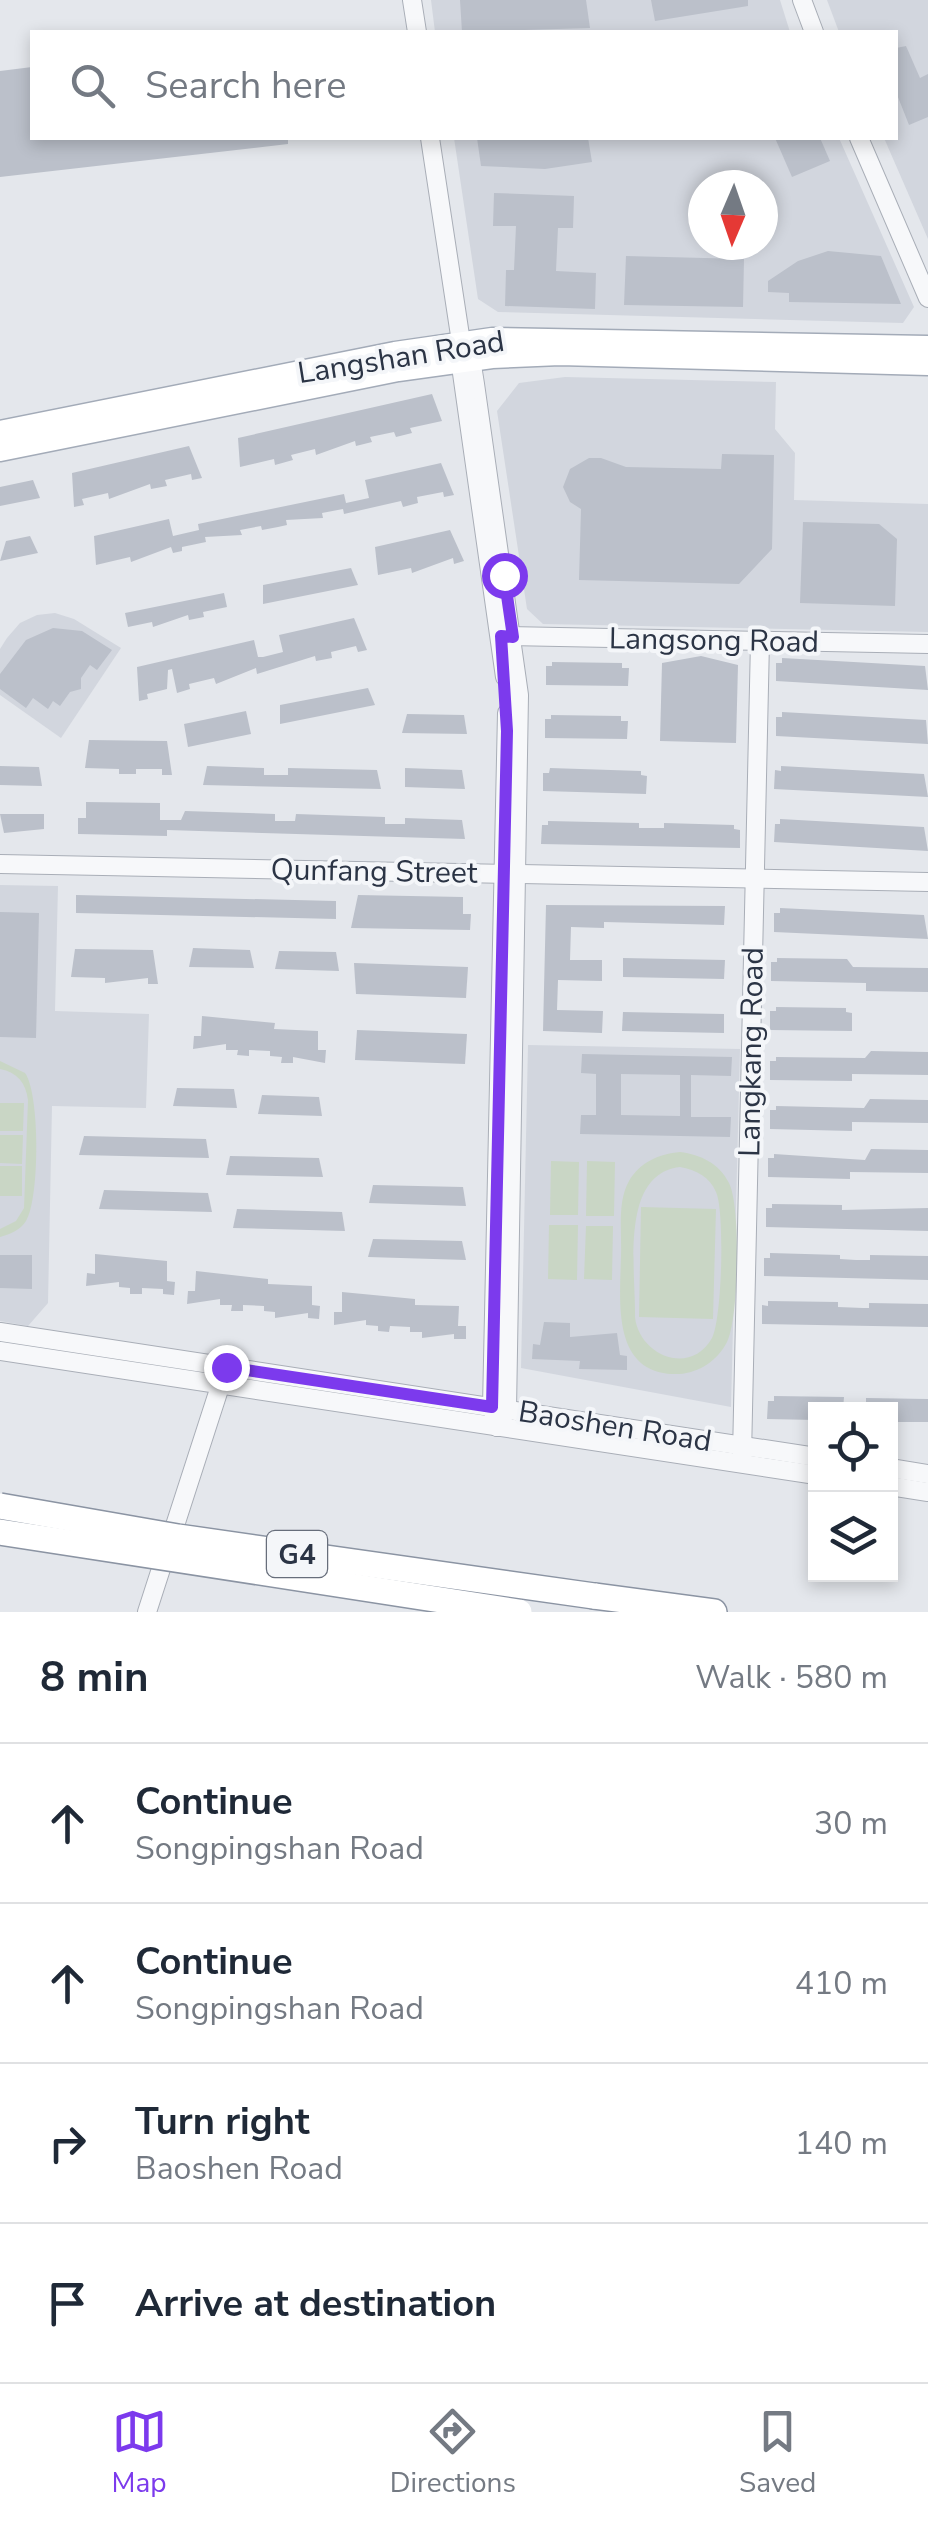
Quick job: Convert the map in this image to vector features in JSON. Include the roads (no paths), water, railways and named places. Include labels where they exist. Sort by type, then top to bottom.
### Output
[{"type":"highway","name":"G4","points":[[0,1506],[178,1537],[714,1612]]},
{"type":"highway","name":"G4","points":[[0,1532],[519,1612]]},
{"type":"main road","name":"Langshan Road","points":[[0,432],[560,338],[928,346]]},
{"type":"main road","name":"Langshan Road","points":[[0,450],[463,354],[928,364]]},
{"type":"street","points":[[412,0],[416,30]]},
{"type":"street","points":[[802,0],[813,30]]},
{"type":"street","points":[[430,140],[507,637],[510,874],[499,1414]]},
{"type":"street","points":[[860,140],[928,298]]},
{"type":"street","name":"Langsong Road","points":[[507,637],[928,644]]},
{"type":"street","name":"Langkang Road","points":[[742,1455],[760,641]]},
{"type":"street","name":"Qunfang Street","points":[[0,864],[928,882]]},
{"type":"street","name":"Baoshen Road","points":[[0,1332],[223,1376]]},
{"type":"street","name":"Baoshen Road","points":[[0,1351],[223,1376],[499,1414],[742,1455],[808,1473]]},
{"type":"street","points":[[148,1612],[223,1376]]},
{"type":"street","name":"Baoshen Road","points":[[742,1455],[808,1457]]},
{"type":"street","points":[[898,1469],[928,1474]]},
{"type":"street","points":[[898,1487],[928,1492]]}]
